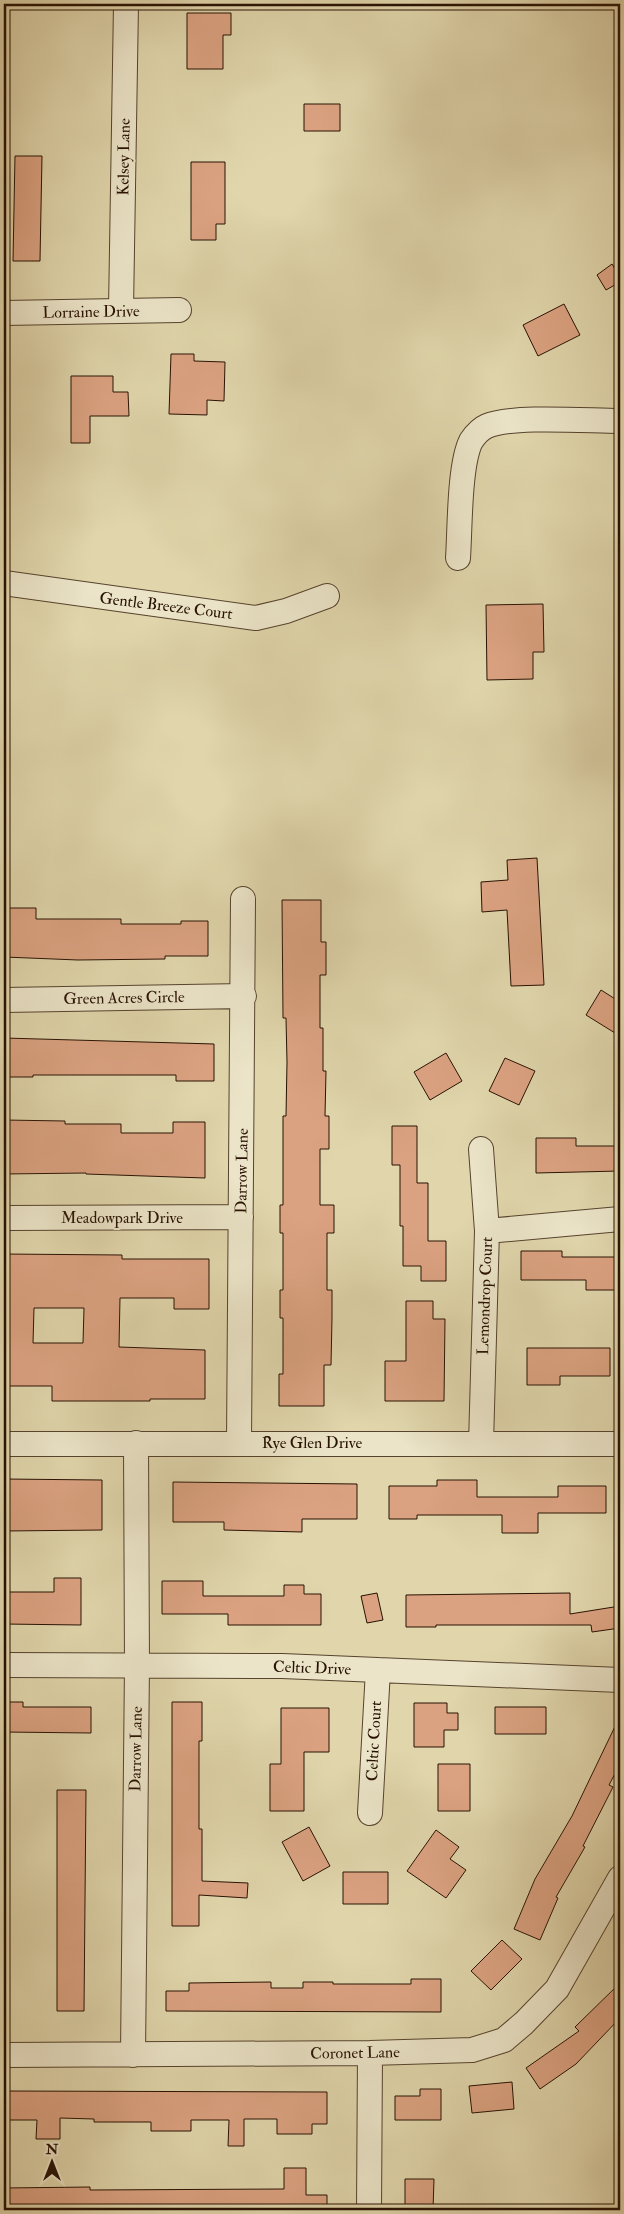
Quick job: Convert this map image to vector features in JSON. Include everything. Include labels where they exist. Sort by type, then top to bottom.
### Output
[{"type":"street","name":"Kelsey Lane","points":[[121,310],[126,4]]},
{"type":"street","name":"Lorraine Drive","points":[[4,313],[179,310]]},
{"type":"street","points":[[458,558],[464,468],[471,442],[480,430],[489,425],[516,421],[620,421]]},
{"type":"street","name":"Gentle Breeze Court","points":[[4,583],[256,618],[286,611],[326,596]]},
{"type":"street","name":"Darrow Lane","points":[[239,1442],[244,996],[243,898]]},
{"type":"street","name":"Green Acres Circle","points":[[4,1000],[244,996]]},
{"type":"street","name":"Lemondrop Court","points":[[480,1444],[487,1231],[481,1149]]},
{"type":"street","name":"Meadowpark Drive","points":[[4,1218],[241,1218]]},
{"type":"street","points":[[487,1231],[620,1219]]},
{"type":"street","name":"Rye Glen Drive","points":[[4,1444],[239,1442],[620,1444]]},
{"type":"street","name":"Darrow Lane","points":[[133,2055],[137,1665],[136,1443]]},
{"type":"street","name":"Celtic Drive","points":[[4,1665],[282,1666],[620,1680]]},
{"type":"street","name":"Celtic Court","points":[[370,1813],[378,1670]]},
{"type":"street","name":"Coronet Lane","points":[[4,2055],[370,2053],[472,2050],[504,2040],[524,2023],[557,1989],[620,1878]]},
{"type":"street","points":[[369,2210],[370,2053]]},
{"type":"building","points":[[187,13],[231,13],[231,35],[223,35],[223,69],[187,69]]},
{"type":"building","points":[[304,104],[340,104],[340,131],[304,131]]},
{"type":"building","points":[[15,156],[42,156],[40,261],[13,261]]},
{"type":"building","points":[[191,162],[225,162],[225,224],[216,224],[216,240],[191,240]]},
{"type":"building","points":[[612,264],[620,277],[620,282],[606,290],[597,275]]},
{"type":"building","points":[[564,304],[580,335],[538,356],[523,325]]},
{"type":"building","points":[[171,354],[194,354],[194,361],[225,362],[224,401],[207,400],[207,415],[169,414]]},
{"type":"building","points":[[71,376],[113,376],[113,392],[128,392],[129,416],[90,416],[90,443],[71,443]]},
{"type":"building","points":[[543,604],[544,652],[533,652],[533,679],[487,680],[486,605]]},
{"type":"building","points":[[537,858],[544,985],[511,986],[507,910],[482,912],[481,882],[508,880],[507,860]]},
{"type":"building","points":[[282,900],[321,900],[321,942],[326,942],[326,975],[320,975],[320,1028],[323,1028],[323,1071],[326,1071],[325,1116],[329,1116],[329,1149],[320,1149],[320,1205],[334,1205],[334,1233],[327,1233],[327,1290],[332,1290],[332,1318],[331,1365],[324,1365],[324,1406],[279,1406],[279,1374],[283,1374],[283,1318],[280,1318],[280,1290],[283,1290],[283,1233],[280,1233],[280,1205],[283,1205],[283,1116],[286,1116],[287,1062],[286,1018],[283,1018]]},
{"type":"building","points":[[4,908],[36,908],[36,919],[121,919],[121,924],[181,924],[181,921],[208,921],[208,956],[165,956],[165,959],[78,960],[4,957]]},
{"type":"building","points":[[601,990],[620,1002],[620,1025],[615,1033],[586,1015]]},
{"type":"building","points":[[4,1038],[214,1044],[214,1081],[176,1081],[176,1075],[33,1075],[33,1077],[4,1077]]},
{"type":"building","points":[[446,1053],[462,1081],[430,1100],[414,1072]]},
{"type":"building","points":[[505,1058],[535,1071],[519,1105],[489,1091]]},
{"type":"building","points":[[4,1120],[65,1121],[65,1124],[121,1124],[121,1133],[173,1133],[173,1122],[205,1122],[205,1178],[86,1173],[4,1174]]},
{"type":"building","points":[[392,1126],[417,1126],[417,1183],[428,1183],[428,1241],[446,1241],[446,1281],[421,1281],[421,1266],[403,1266],[403,1226],[400,1226],[400,1165],[392,1165]]},
{"type":"building","points":[[536,1138],[576,1138],[576,1146],[620,1146],[620,1171],[536,1173]]},
{"type":"building","points":[[521,1251],[562,1251],[562,1257],[620,1257],[620,1290],[586,1290],[586,1280],[521,1280]]},
{"type":"building","points":[[4,1254],[122,1255],[122,1259],[209,1259],[209,1309],[174,1309],[174,1298],[120,1298],[119,1347],[205,1350],[205,1399],[52,1401],[52,1386],[4,1386]],"holes":[[[34,1308],[84,1308],[83,1343],[33,1343]]]},
{"type":"building","points":[[406,1301],[433,1301],[433,1319],[445,1319],[444,1401],[385,1401],[385,1361],[406,1361]]},
{"type":"building","points":[[527,1348],[610,1348],[610,1376],[560,1376],[560,1385],[527,1385]]},
{"type":"building","points":[[4,1479],[102,1480],[102,1530],[4,1531]]},
{"type":"building","points":[[437,1480],[477,1480],[477,1497],[558,1497],[558,1486],[606,1486],[606,1513],[538,1513],[538,1533],[502,1533],[502,1515],[417,1515],[417,1519],[389,1519],[389,1486],[437,1486]]},
{"type":"building","points":[[173,1482],[357,1484],[357,1519],[302,1519],[302,1532],[224,1530],[224,1522],[173,1522]]},
{"type":"building","points":[[54,1578],[81,1578],[81,1625],[4,1624],[4,1592],[54,1592]]},
{"type":"building","points":[[162,1581],[203,1581],[203,1596],[284,1596],[284,1585],[304,1585],[304,1594],[321,1594],[321,1625],[228,1625],[228,1614],[162,1614]]},
{"type":"building","points":[[377,1593],[383,1620],[367,1623],[361,1596]]},
{"type":"building","points":[[570,1593],[570,1614],[620,1606],[620,1628],[592,1632],[591,1625],[436,1625],[436,1627],[406,1627],[406,1595]]},
{"type":"building","points":[[4,1702],[23,1702],[23,1707],[91,1707],[91,1733],[4,1732]]},
{"type":"building","points":[[172,1702],[202,1702],[202,1741],[199,1741],[199,1829],[202,1829],[202,1881],[248,1883],[247,1898],[199,1895],[199,1926],[172,1926]]},
{"type":"building","points":[[414,1703],[447,1703],[447,1713],[458,1713],[458,1730],[444,1730],[444,1747],[414,1747]]},
{"type":"building","points":[[495,1707],[546,1707],[546,1734],[495,1734]]},
{"type":"building","points":[[281,1708],[329,1708],[329,1752],[304,1752],[304,1811],[270,1811],[270,1764],[281,1764]]},
{"type":"building","points":[[620,1716],[620,1764],[609,1785],[613,1787],[583,1846],[585,1847],[556,1897],[558,1898],[540,1940],[514,1929],[535,1879],[572,1816]]},
{"type":"building","points":[[438,1764],[470,1764],[470,1811],[438,1811]]},
{"type":"building","points":[[57,1790],[86,1790],[84,2011],[57,2011]]},
{"type":"building","points":[[309,1827],[330,1866],[303,1881],[282,1842]]},
{"type":"building","points":[[436,1830],[459,1847],[450,1859],[466,1870],[446,1898],[407,1871]]},
{"type":"building","points":[[343,1872],[388,1872],[388,1904],[343,1904]]},
{"type":"building","points":[[502,1940],[522,1959],[491,1990],[471,1971]]},
{"type":"building","points":[[411,1979],[441,1979],[441,2012],[166,2011],[166,1991],[189,1991],[189,1983],[271,1982],[271,1988],[303,1988],[303,1982],[411,1984]]},
{"type":"building","points":[[620,1983],[620,2018],[576,2064],[540,2089],[526,2068],[579,2031],[575,2027]]},
{"type":"building","points":[[512,2082],[514,2109],[472,2113],[469,2086]]},
{"type":"building","points":[[420,2089],[441,2089],[441,2120],[395,2120],[395,2096],[420,2096]]},
{"type":"building","points":[[4,2091],[327,2092],[327,2124],[312,2124],[312,2134],[277,2134],[277,2119],[244,2119],[244,2146],[228,2146],[229,2120],[191,2120],[191,2131],[151,2131],[151,2122],[94,2122],[94,2119],[60,2118],[60,2139],[36,2139],[37,2120],[4,2120]]},
{"type":"building","points":[[284,2168],[306,2168],[306,2195],[327,2195],[327,2210],[4,2210],[4,2188],[90,2187],[90,2190],[284,2189]]},
{"type":"building","points":[[405,2179],[434,2179],[433,2210],[405,2210]]}]
